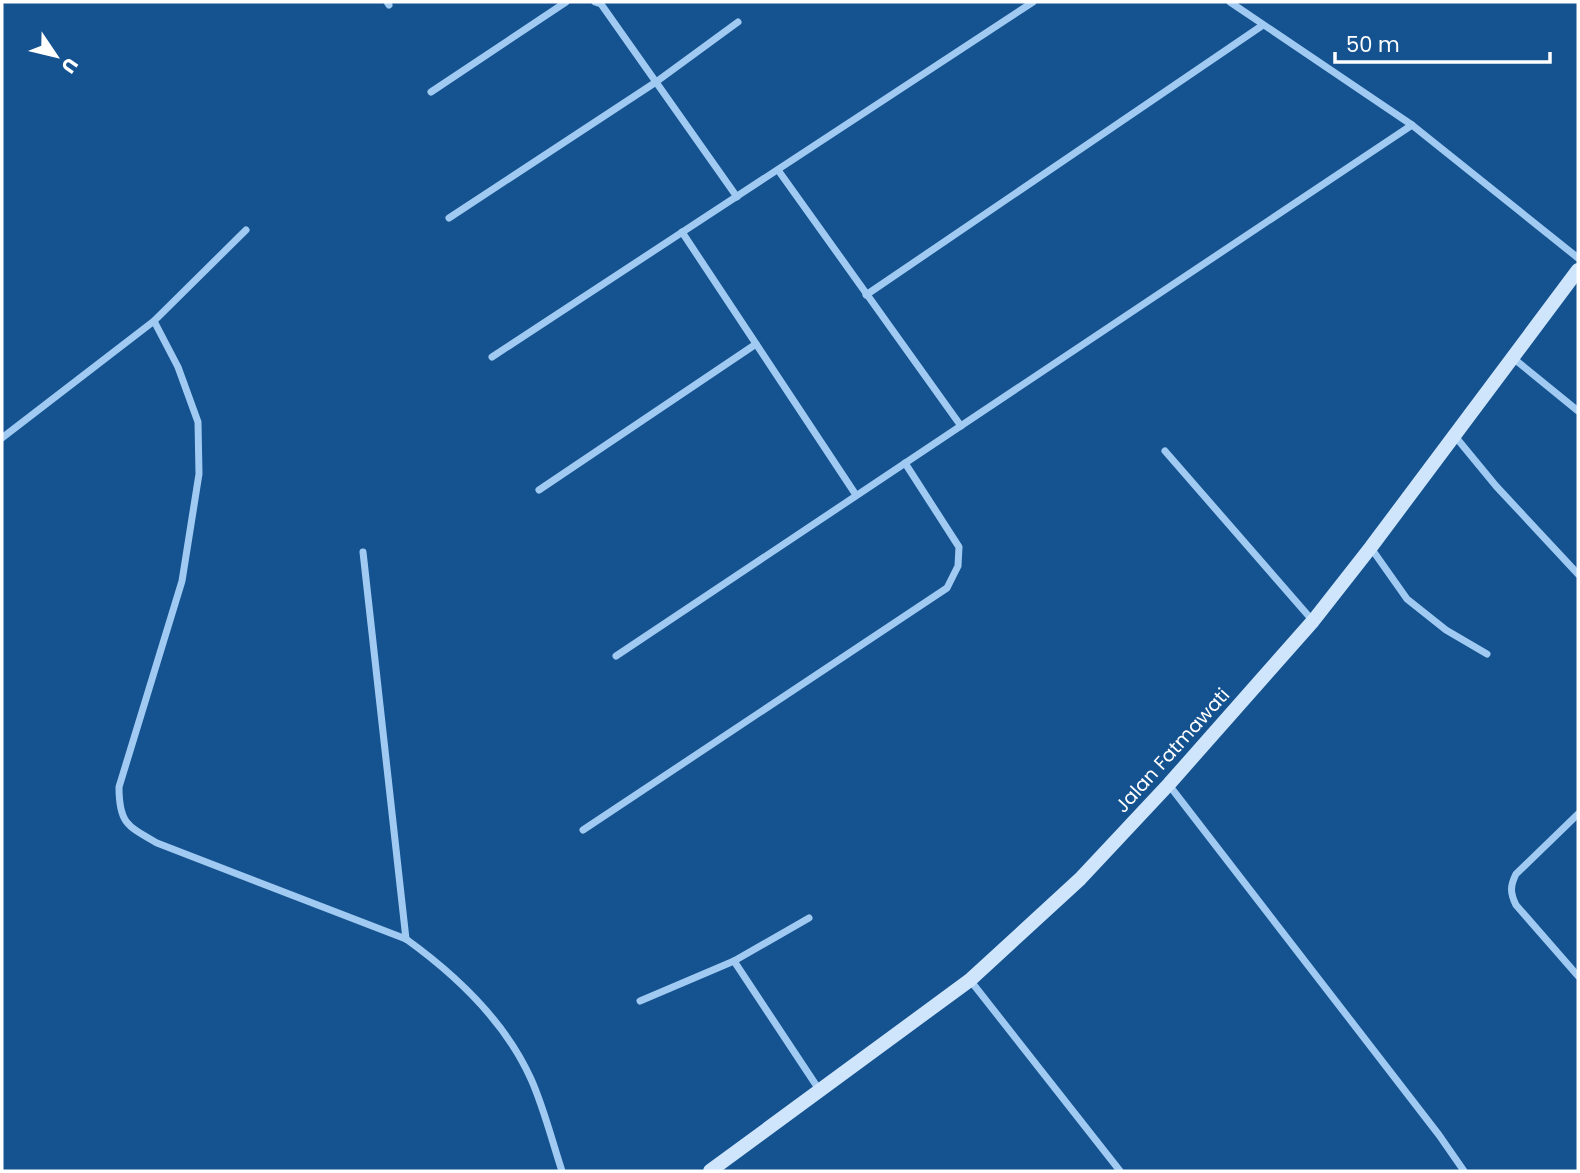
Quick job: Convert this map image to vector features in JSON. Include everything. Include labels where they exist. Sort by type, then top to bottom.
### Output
[{"type":"street","points":[[431,92],[566,2]]},
{"type":"street","points":[[595,2],[601,4],[737,197]]},
{"type":"street","points":[[492,357],[1033,2]]},
{"type":"street","points":[[1230,2],[1412,125],[1578,258]]},
{"type":"street","points":[[449,218],[656,82],[738,22]]},
{"type":"street","points":[[866,295],[1263,24]]},
{"type":"street","points":[[616,656],[1412,125]]},
{"type":"street","points":[[778,170],[961,426]]},
{"type":"street","points":[[2,438],[154,321],[246,230]]},
{"type":"street","points":[[682,232],[856,495]]},
{"type":"street","name":"Jalan Fatmawati","points":[[710,1171],[970,980],[1080,879],[1313,621],[1578,270]]},
{"type":"street","points":[[154,321],[178,367],[198,422],[199,474],[182,581],[119,787],[119,808],[125,822],[157,843],[406,939],[429,956],[478,1001],[506,1035],[531,1079],[562,1171]]},
{"type":"street","points":[[539,490],[756,344]]},
{"type":"street","points":[[1512,358],[1578,411]]},
{"type":"street","points":[[1454,435],[1496,486],[1578,574]]},
{"type":"street","points":[[1165,451],[1313,621]]},
{"type":"street","points":[[583,830],[947,588],[958,566],[959,547],[905,463]]},
{"type":"street","points":[[1371,547],[1407,599],[1446,630],[1488,654]]},
{"type":"street","points":[[363,552],[406,939]]},
{"type":"street","points":[[1168,784],[1464,1171]]},
{"type":"street","points":[[1578,814],[1516,874],[1511,884],[1511,894],[1516,905],[1578,976]]},
{"type":"street","points":[[640,1001],[734,961],[809,918]]},
{"type":"street","points":[[734,961],[820,1091]]},
{"type":"street","points":[[970,980],[1120,1171]]}]
